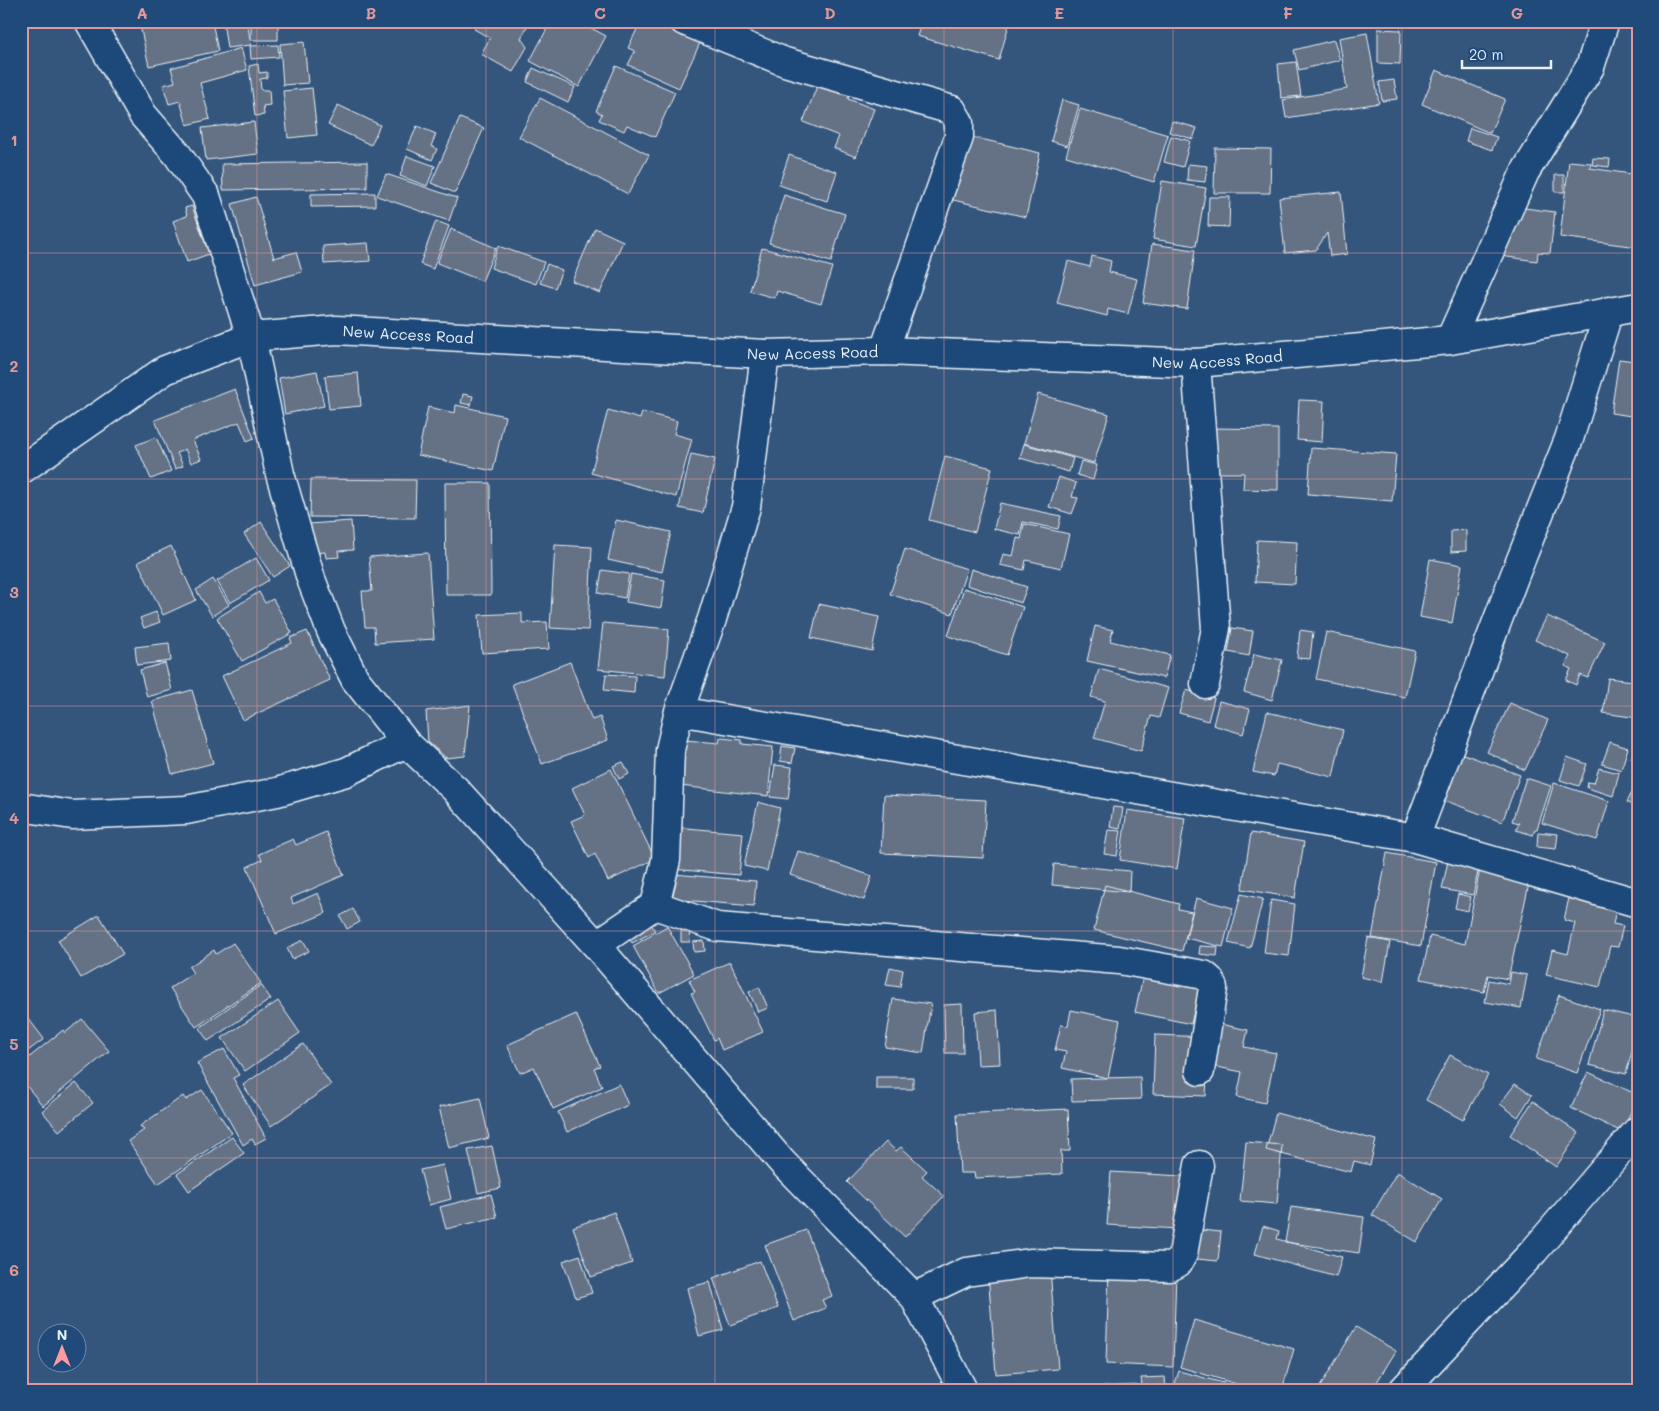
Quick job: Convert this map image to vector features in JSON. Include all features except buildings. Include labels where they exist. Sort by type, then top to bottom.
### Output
[{"type":"street","points":[[89,21],[143,115],[177,154],[206,196],[252,336],[280,474],[311,579],[331,631],[355,679],[406,742],[455,789],[596,945],[782,1162],[914,1297],[963,1390]]},
{"type":"street","points":[[684,21],[785,62],[952,110],[959,122],[959,138],[884,351]]},
{"type":"street","points":[[1450,340],[1525,172],[1590,67],[1605,21]]},
{"type":"street","name":"New Access Road","points":[[21,470],[165,370],[252,336],[336,330],[765,354],[884,351],[1196,363],[1450,340],[1638,306]]},
{"type":"street","points":[[1415,838],[1514,577],[1569,439],[1609,311]]},
{"type":"street","points":[[596,945],[654,905],[666,860],[670,750],[679,711],[712,619],[746,507],[765,354]]},
{"type":"street","points":[[1196,363],[1216,628],[1205,684]]},
{"type":"street","points":[[679,711],[1415,838],[1638,903]]},
{"type":"street","points":[[21,807],[72,815],[186,810],[276,792],[346,772],[406,742]]},
{"type":"street","points":[[654,905],[717,927],[1119,960],[1204,975],[1210,980],[1213,988],[1200,1071]]},
{"type":"street","points":[[1403,1390],[1534,1251],[1638,1130]]},
{"type":"street","points":[[914,1297],[966,1272],[1030,1262],[1170,1268],[1178,1263],[1183,1254],[1199,1165]]}]
